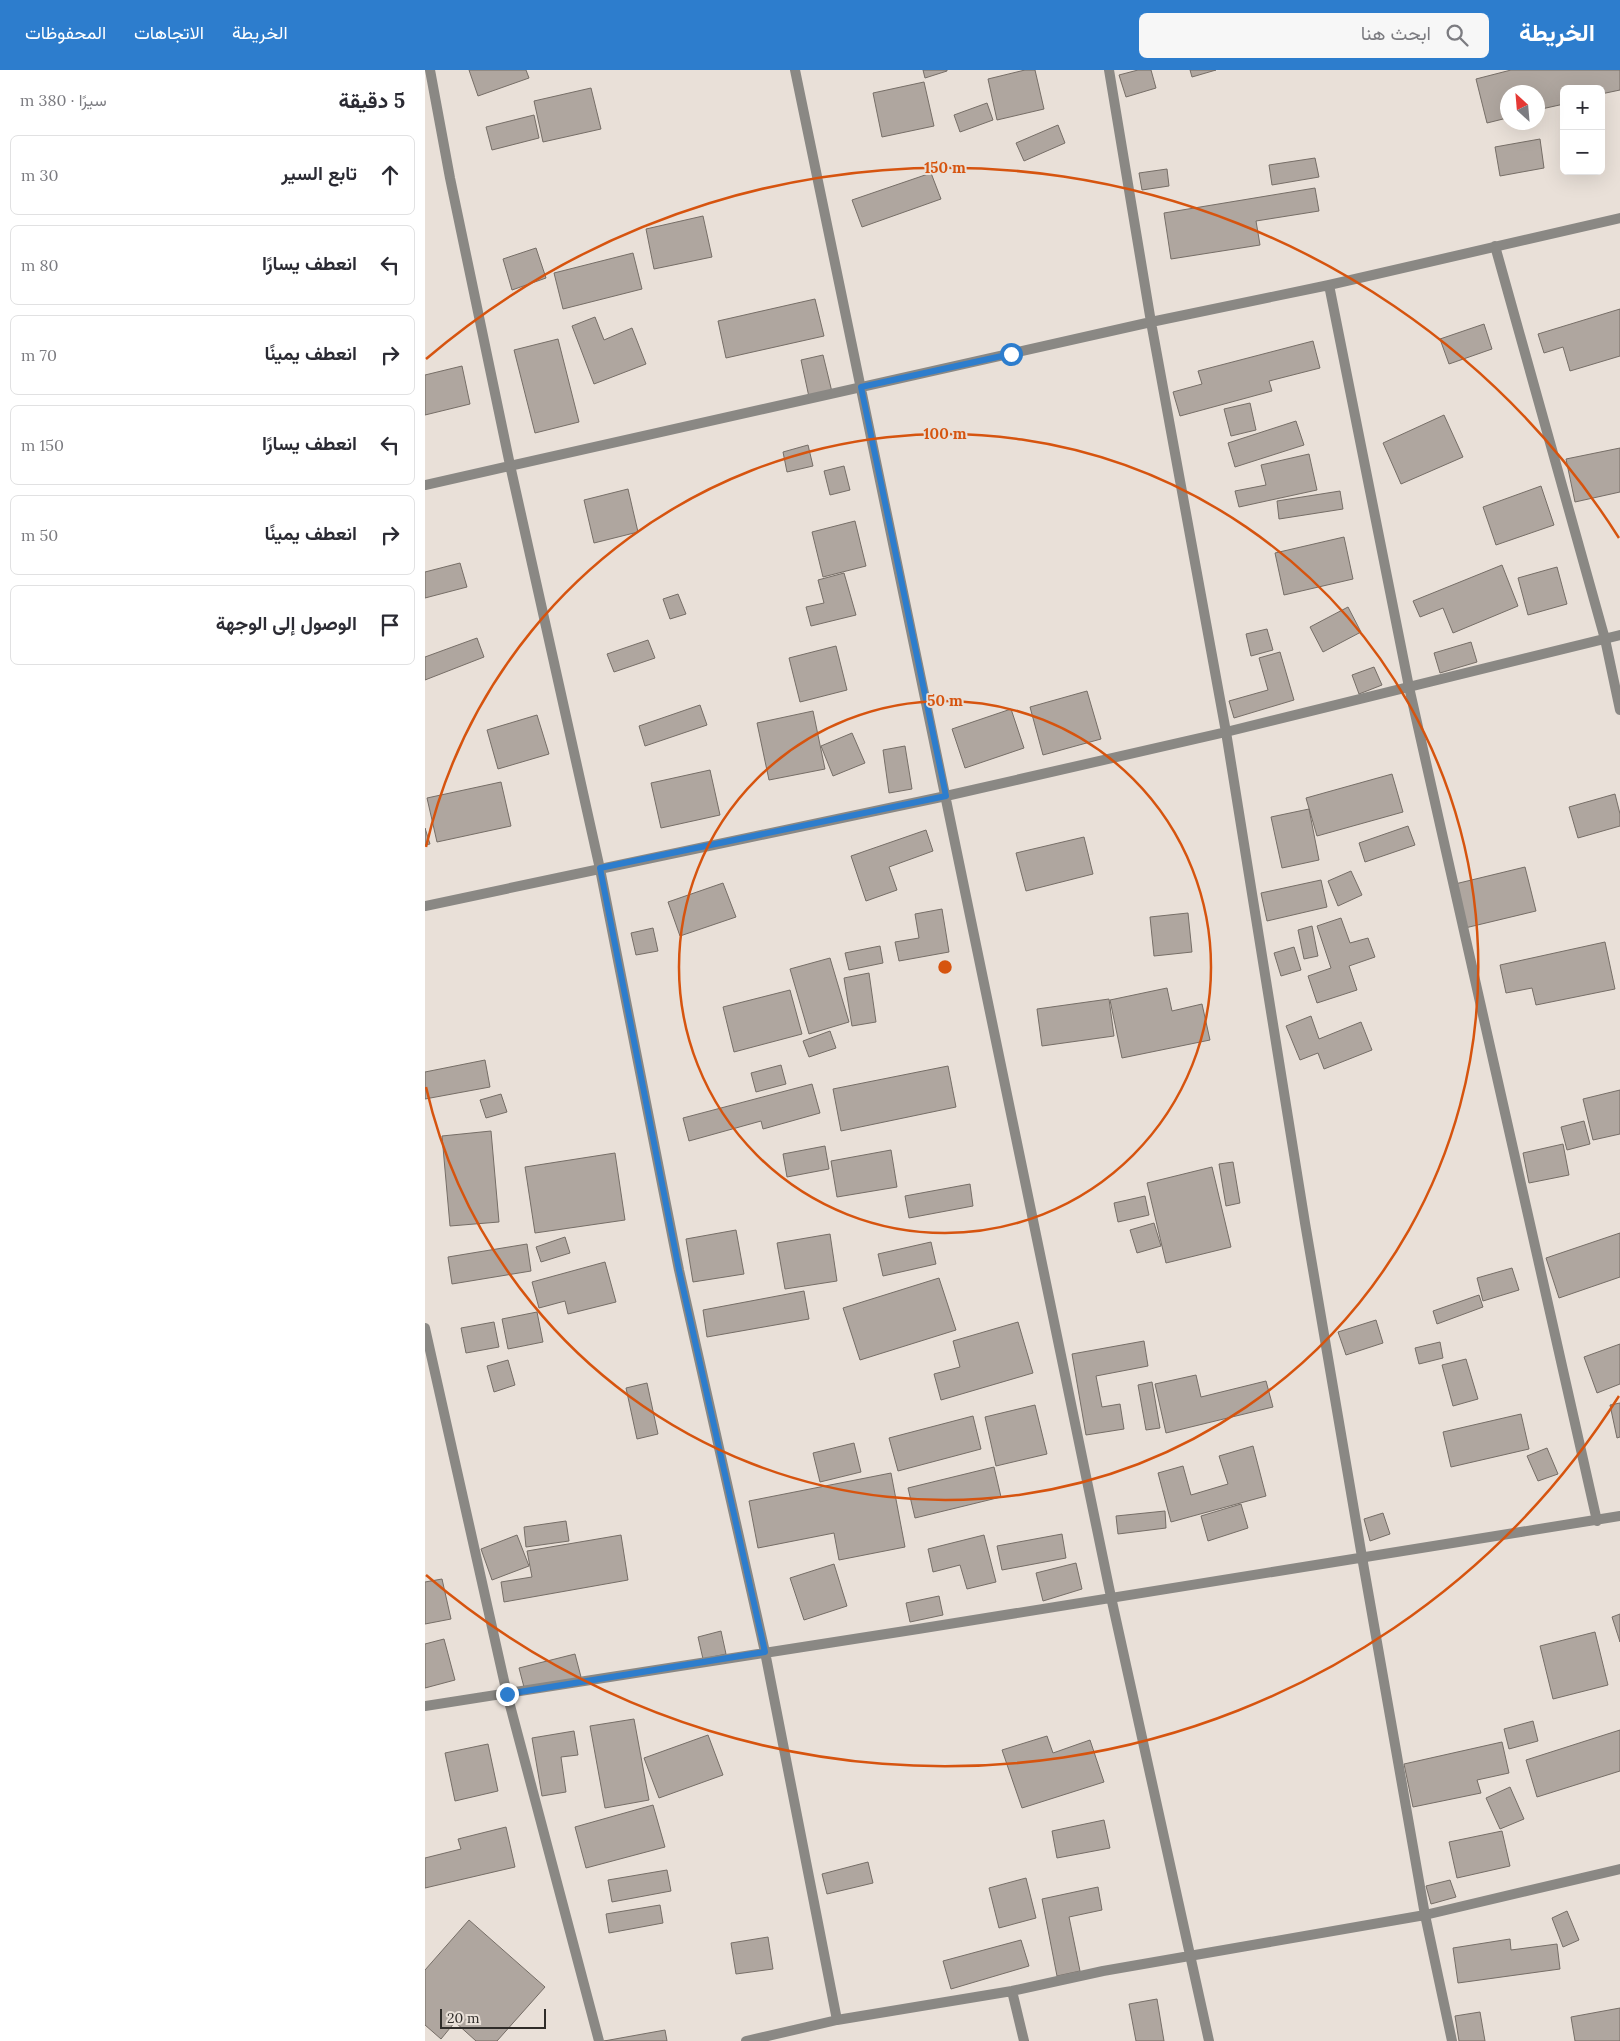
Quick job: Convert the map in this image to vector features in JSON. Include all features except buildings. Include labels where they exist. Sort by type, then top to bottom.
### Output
[{"type":"street","points":[[430,70],[450,178],[510,465],[600,868],[679,1270],[765,1652],[837,2020]]},
{"type":"street","points":[[795,70],[1111,1598],[1209,2041]]},
{"type":"street","points":[[1109,70],[1151,322],[1226,732],[1303,1213],[1362,1557],[1425,1915],[1452,2041]]},
{"type":"street","points":[[425,485],[1151,322],[1329,285],[1620,218]]},
{"type":"street","points":[[1495,246],[1605,639],[1620,710]]},
{"type":"street","points":[[1329,285],[1409,687],[1597,1521]]},
{"type":"street","points":[[425,906],[946,796],[1226,732],[1620,635]]},
{"type":"street","points":[[425,1328],[507,1694],[599,2041]]},
{"type":"street","points":[[425,1706],[1620,1516]]},
{"type":"street","points":[[746,2041],[837,2020],[1012,1991],[1103,1971],[1425,1915],[1620,1869]]},
{"type":"street","points":[[1012,1991],[1024,2041]]},
{"type":"route","points":[[507,1694],[765,1652],[679,1270],[600,868],[946,796],[861,387],[1011,354]]}]
